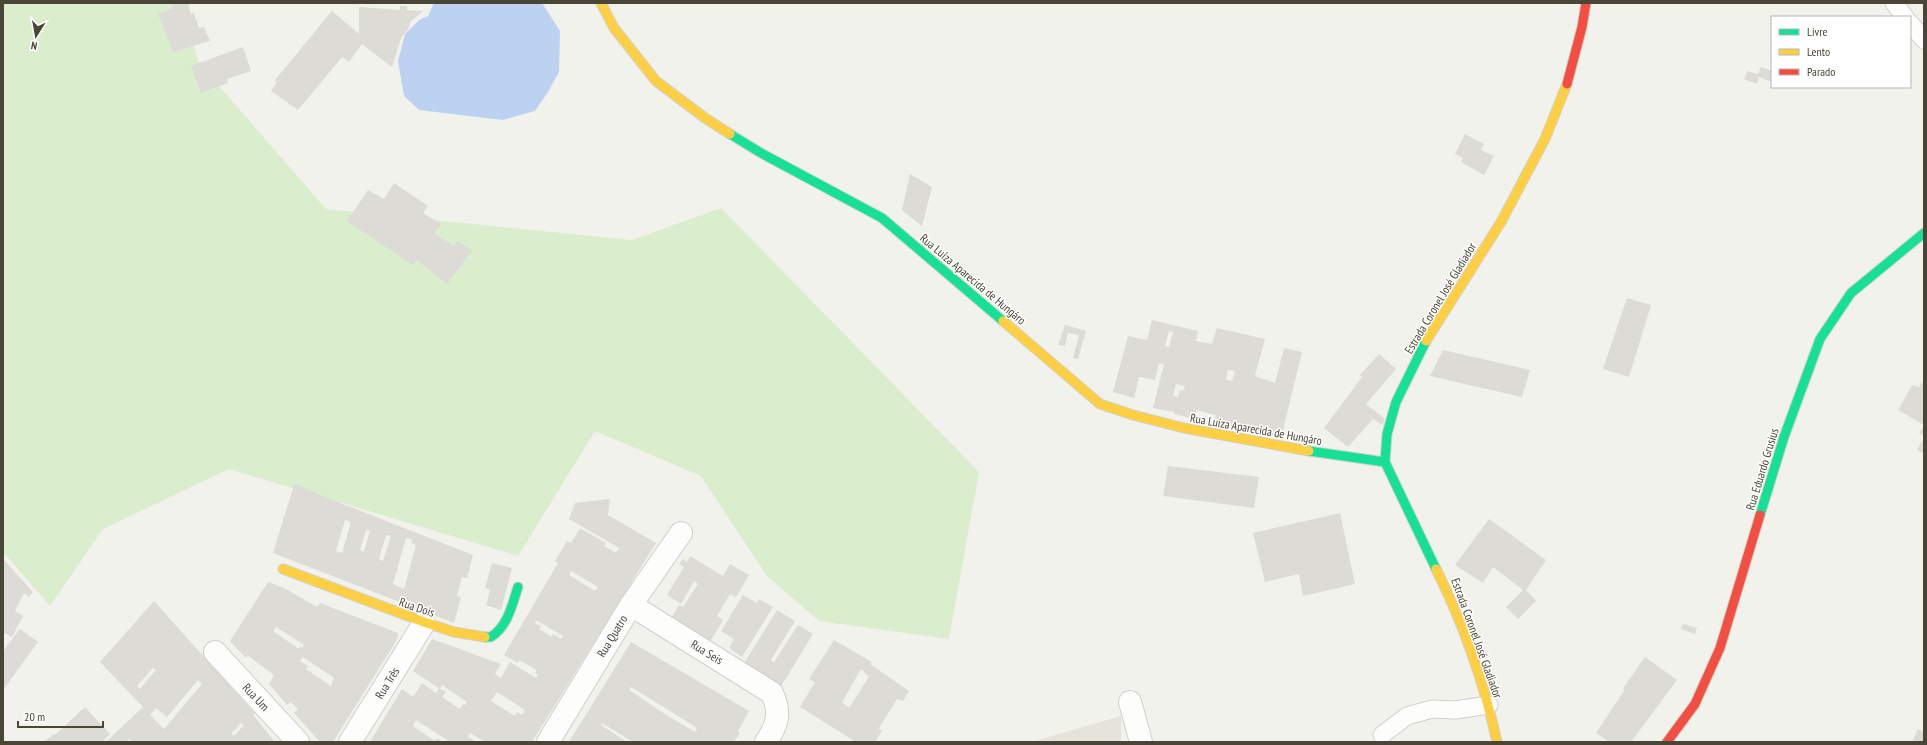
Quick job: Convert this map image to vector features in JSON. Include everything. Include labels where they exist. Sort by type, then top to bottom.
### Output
[{"type":"street","name":"Rua Luíza Aparecida de Hungáro","points":[[601,3],[614,28],[656,81],[705,118],[761,153],[882,218],[1100,404],[1131,416],[1183,428],[1304,450],[1385,462]]},
{"type":"street","name":"Estrada Coronel José Gladiador","points":[[1497,742],[1489,705],[1450,597],[1385,462],[1386,434],[1399,395],[1429,335],[1501,222],[1545,139],[1565,92],[1582,28],[1586,3]]},
{"type":"street","name":"Rua Eduardo Grusius","points":[[1667,742],[1695,704],[1720,648],[1784,437],[1820,339],[1851,293],[1924,233]]},
{"type":"street","name":"Rua Quatro","points":[[548,742],[631,606],[681,533]]},
{"type":"street","name":"Rua Dois","points":[[283,569],[424,623],[478,637],[490,638],[500,630],[518,587]]},
{"type":"street","name":"Rua Seis","points":[[631,606],[763,686],[772,693],[777,705],[777,721],[766,742]]},
{"type":"street","name":"Rua Três","points":[[350,742],[424,623]]},
{"type":"street","name":"Rua Um","points":[[214,652],[298,742]]},
{"type":"street","points":[[1130,702],[1141,742]]},
{"type":"lane","points":[[1894,3],[1905,16]]},
{"type":"lane","points":[[1911,23],[1924,40]]},
{"type":"lane","points":[[1382,734],[1407,716],[1432,709],[1455,710],[1489,705]]},
{"type":"shaded area","points":[[1121,716],[1121,742],[1031,742]]},
{"type":"green space","points":[[3,3],[180,3],[199,63],[326,209],[632,240],[721,208],[979,472],[949,639],[819,621],[767,576],[701,476],[595,431],[518,556],[229,469],[103,529],[50,606],[3,552]]},
{"type":"water","points":[[434,3],[542,3],[560,31],[559,72],[535,111],[503,120],[419,110],[404,96],[398,61],[405,34],[419,20],[428,16]]},
{"type":"building","points":[[171,3],[188,3],[191,14],[194,13],[199,28],[204,27],[210,41],[173,52],[158,14],[174,8]]},
{"type":"building","points":[[400,6],[407,6],[407,10],[423,11],[410,22],[409,28],[401,38],[392,67],[362,44],[349,62],[342,57],[298,110],[271,91],[277,83],[275,80],[332,11],[359,34],[359,7],[400,10]]},
{"type":"building","points":[[243,47],[251,71],[227,79],[228,83],[201,93],[191,66]]},
{"type":"building","points":[[1761,67],[1771,71],[1771,82],[1759,77],[1757,84],[1744,79],[1747,71],[1758,74]]},
{"type":"building","points":[[1465,134],[1484,144],[1481,150],[1494,156],[1484,175],[1461,162],[1463,158],[1455,154]]},
{"type":"building","points":[[910,174],[932,187],[922,226],[902,210]]},
{"type":"building","points":[[394,183],[428,206],[423,213],[441,224],[434,234],[454,246],[458,241],[472,250],[447,284],[417,260],[413,265],[347,221],[368,190],[384,199]]},
{"type":"building","points":[[1627,298],[1651,305],[1629,377],[1603,369]]},
{"type":"building","points":[[1152,320],[1198,331],[1196,341],[1212,344],[1217,328],[1265,339],[1255,376],[1275,383],[1284,348],[1302,352],[1281,438],[1214,422],[1216,415],[1196,410],[1194,419],[1174,414],[1174,412],[1153,408],[1164,364],[1159,363],[1155,380],[1139,377],[1134,398],[1113,392],[1128,336],[1147,340]],"holes":[[[1169,331],[1173,332],[1169,347],[1165,346]],[[1228,370],[1235,371],[1232,381],[1226,380]],[[1176,384],[1185,386],[1183,391],[1180,390],[1178,397],[1173,396]]]},
{"type":"building","points":[[1065,325],[1086,331],[1078,359],[1073,358],[1079,335],[1068,333],[1065,346],[1058,345]]},
{"type":"building","points":[[1443,350],[1530,370],[1522,397],[1430,376]]},
{"type":"building","points":[[1379,354],[1396,369],[1366,404],[1385,419],[1382,425],[1373,419],[1348,447],[1324,428],[1362,377],[1360,375]]},
{"type":"building","points":[[1924,380],[1924,425],[1898,410],[1912,385],[1919,387]]},
{"type":"building","points":[[1924,426],[1924,436],[1919,433]]},
{"type":"building","points":[[1924,438],[1924,454],[1917,450]]},
{"type":"building","points":[[1168,466],[1259,477],[1254,508],[1163,496]]},
{"type":"building","points":[[296,484],[315,493],[473,555],[467,578],[462,577],[457,596],[461,597],[454,623],[273,553],[294,485]],"holes":[[[345,520],[351,522],[342,553],[336,551]],[[366,530],[370,531],[364,552],[360,550]],[[386,535],[391,536],[383,561],[379,559]],[[406,538],[412,539],[411,543],[416,545],[404,589],[393,584]]]},
{"type":"building","points":[[610,499],[608,515],[656,543],[532,742],[485,742],[470,733],[468,737],[476,742],[450,742],[416,720],[413,726],[435,741],[437,738],[443,742],[373,742],[371,740],[402,689],[413,697],[422,683],[436,693],[439,688],[413,671],[432,639],[501,664],[495,674],[501,678],[510,662],[536,678],[538,675],[535,673],[537,670],[519,660],[518,663],[504,655],[558,563],[555,561],[567,541],[571,543],[580,528],[606,543],[604,546],[616,553],[619,548],[569,519],[575,503]],"holes":[[[571,571],[598,587],[595,591],[569,575]],[[536,620],[563,636],[561,639],[553,634],[552,637],[539,629],[541,626],[535,623]],[[442,685],[467,702],[465,705],[463,704],[460,709],[442,697],[446,692],[440,689]],[[497,692],[525,710],[522,715],[517,712],[515,716],[491,701]]]},
{"type":"building","points":[[1340,513],[1355,584],[1303,596],[1299,574],[1265,582],[1253,533]]},
{"type":"building","points":[[1489,519],[1546,560],[1526,590],[1536,601],[1518,619],[1506,607],[1523,590],[1493,567],[1483,583],[1455,565]]},
{"type":"building","points":[[690,556],[723,576],[730,564],[749,575],[736,597],[730,594],[717,616],[723,620],[706,649],[668,624],[679,605],[683,607],[698,584],[694,581],[681,604],[667,595],[684,567],[679,564],[683,559],[687,562]]},
{"type":"building","points":[[3,559],[33,592],[29,597],[24,593],[15,611],[23,616],[12,637],[3,632]]},
{"type":"building","points":[[492,563],[512,568],[501,610],[486,605],[490,590],[485,588]]},
{"type":"building","points":[[268,582],[286,589],[317,607],[320,603],[398,633],[395,643],[333,742],[320,742],[294,713],[298,709],[291,702],[287,705],[269,684],[274,675],[247,655],[246,658],[230,641]],"holes":[[[276,627],[304,645],[302,648],[300,646],[299,649],[273,631]],[[303,657],[334,678],[331,686],[306,669],[308,666],[300,661]]]},
{"type":"building","points":[[743,595],[757,603],[759,599],[773,607],[742,657],[729,648],[734,639],[721,631]]},
{"type":"building","points":[[154,601],[255,714],[253,715],[275,742],[132,742],[129,739],[126,742],[106,742],[143,707],[100,662]],"holes":[[[153,668],[156,670],[140,689],[137,686]],[[198,680],[202,684],[164,729],[150,715],[156,708],[167,717]],[[241,723],[244,725],[234,736],[231,734]]]},
{"type":"building","points":[[777,610],[795,621],[771,660],[774,662],[798,625],[813,634],[777,693],[740,670]]},
{"type":"building","points":[[1683,624],[1697,628],[1695,634],[1681,629]]},
{"type":"building","points":[[20,629],[38,642],[3,690],[3,651]]},
{"type":"building","points":[[834,640],[872,662],[870,664],[909,691],[903,701],[897,699],[879,728],[882,731],[875,742],[856,742],[800,707],[815,682],[809,679]],"holes":[[[861,669],[869,677],[849,708],[842,702]]]},
{"type":"building","points":[[631,642],[749,711],[738,731],[740,733],[734,742],[633,742],[602,723],[601,725],[627,742],[569,742]],"holes":[[[631,687],[697,728],[695,732],[629,690]]]},
{"type":"building","points":[[1645,657],[1677,680],[1631,742],[1609,742],[1596,733],[1624,691],[1623,688]]},
{"type":"building","points":[[85,707],[110,734],[102,742],[44,742],[54,734],[55,735]]},
{"type":"building","points":[[1918,729],[1924,732],[1924,742],[1912,742]]},
{"type":"traffic: fast","points":[[730,134],[761,153],[882,218],[1003,321]]},
{"type":"traffic: fast","points":[[1760,515],[1784,437],[1820,339],[1851,293],[1924,233]]},
{"type":"traffic: fast","points":[[1426,341],[1396,402],[1387,434],[1385,462],[1436,569]]},
{"type":"traffic: fast","points":[[1309,451],[1385,462]]},
{"type":"traffic: fast","points":[[485,637],[491,637],[502,627],[509,615],[518,587]]},
{"type":"traffic: slow","points":[[601,3],[614,28],[656,81],[705,118],[730,134]]},
{"type":"traffic: slow","points":[[1426,341],[1501,222],[1545,139],[1567,84]]},
{"type":"traffic: slow","points":[[1003,321],[1100,404],[1133,415],[1184,428],[1309,451]]},
{"type":"traffic: slow","points":[[283,569],[424,622],[454,632],[485,637]]},
{"type":"traffic: slow","points":[[1436,569],[1464,632],[1472,654],[1486,698],[1497,742]]},
{"type":"traffic: jam","points":[[1567,84],[1582,27],[1586,3]]},
{"type":"traffic: jam","points":[[1667,742],[1695,704],[1720,648],[1760,515]]}]
